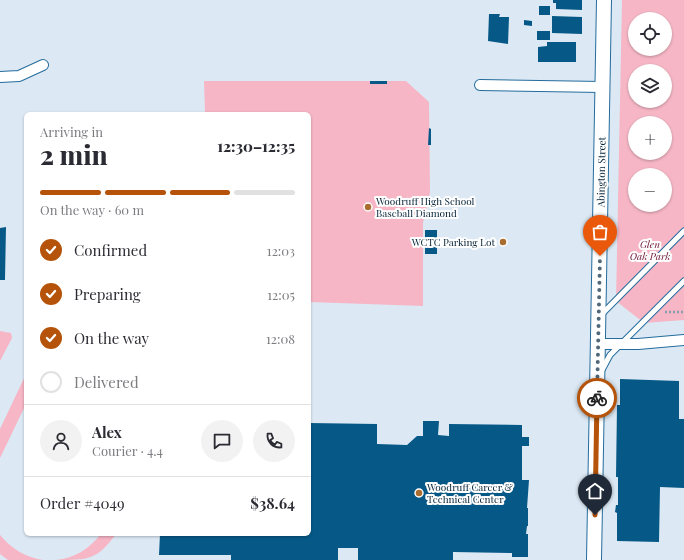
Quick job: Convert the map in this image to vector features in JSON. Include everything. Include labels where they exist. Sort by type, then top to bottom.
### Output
[{"type":"street","name":"Abington Street","points":[[594,560],[604,0]]},
{"type":"street","points":[[0,77],[19,76],[43,65]]},
{"type":"street","points":[[480,84],[602,87]]},
{"type":"street","points":[[598,344],[638,344],[684,340]]},
{"type":"lane","points":[[599,318],[684,232]]},
{"type":"lane","points":[[598,380],[607,360],[684,281]]},
{"type":"path","points":[[665,312],[684,312]]},
{"type":"green space","name":"Glen Oak Park","points":[[622,0],[684,0],[684,320],[644,323],[616,301]]},
{"type":"green space","name":"Woodruff High School Baseball Diamond","points":[[204,81],[406,81],[429,102],[430,192],[423,223],[423,306],[311,302],[311,112],[205,112]]},
{"type":"green space","points":[[0,331],[11,333],[12,338],[0,361]]},
{"type":"green space","points":[[24,378],[24,408],[0,458],[0,429]]},
{"type":"green space","points":[[0,535],[19,552],[30,557],[43,560],[8,560],[0,554]]},
{"type":"green space","points":[[99,536],[114,536],[103,549],[91,557],[77,560],[56,560],[75,555],[92,544]]},
{"type":"building","points":[[553,0],[582,0],[582,10],[556,9],[556,3],[553,3]]},
{"type":"building","points":[[539,6],[550,6],[550,15],[539,15]]},
{"type":"building","points":[[489,14],[500,14],[499,17],[509,17],[508,44],[488,41]]},
{"type":"building","points":[[552,16],[582,17],[582,34],[552,33]]},
{"type":"building","points":[[524,20],[532,21],[532,26],[524,25]]},
{"type":"building","points":[[537,31],[550,31],[550,40],[537,40]]},
{"type":"building","points":[[547,42],[576,42],[576,62],[538,62],[538,47],[547,46]]},
{"type":"building","points":[[370,81],[387,81],[387,84],[370,84]]},
{"type":"building","points":[[429,128],[431,129],[431,145],[428,145]]},
{"type":"building","points":[[6,227],[5,280],[0,280],[0,228]]},
{"type":"building","points":[[425,230],[437,230],[437,254],[425,254]]},
{"type":"building","points":[[620,379],[679,381],[679,419],[684,419],[684,488],[660,487],[659,542],[617,541],[617,513],[615,512],[616,505],[618,505],[618,477],[616,477],[617,405],[620,405]]},
{"type":"building","name":"Woodruff Career & Technical Center","points":[[423,421],[439,421],[438,435],[449,436],[449,424],[522,425],[522,437],[529,437],[529,446],[522,446],[522,480],[529,480],[527,508],[528,526],[526,534],[528,534],[528,557],[512,557],[512,553],[453,552],[453,560],[358,560],[358,548],[338,548],[338,560],[231,560],[231,555],[159,555],[160,536],[311,536],[311,423],[377,424],[377,444],[407,445],[417,436],[423,436]]},
{"type":"way so far","points":[[597,398],[600,256]]},
{"type":"place","name":"Woodruff High School Baseball Diamond","points":[[368,207]]},
{"type":"place","name":"WCTC Parking Lot","points":[[503,242]]},
{"type":"place","name":"Woodruff Career & Technical Center","points":[[419,493]]},
{"type":"route","points":[[595,515],[597,398]]}]
